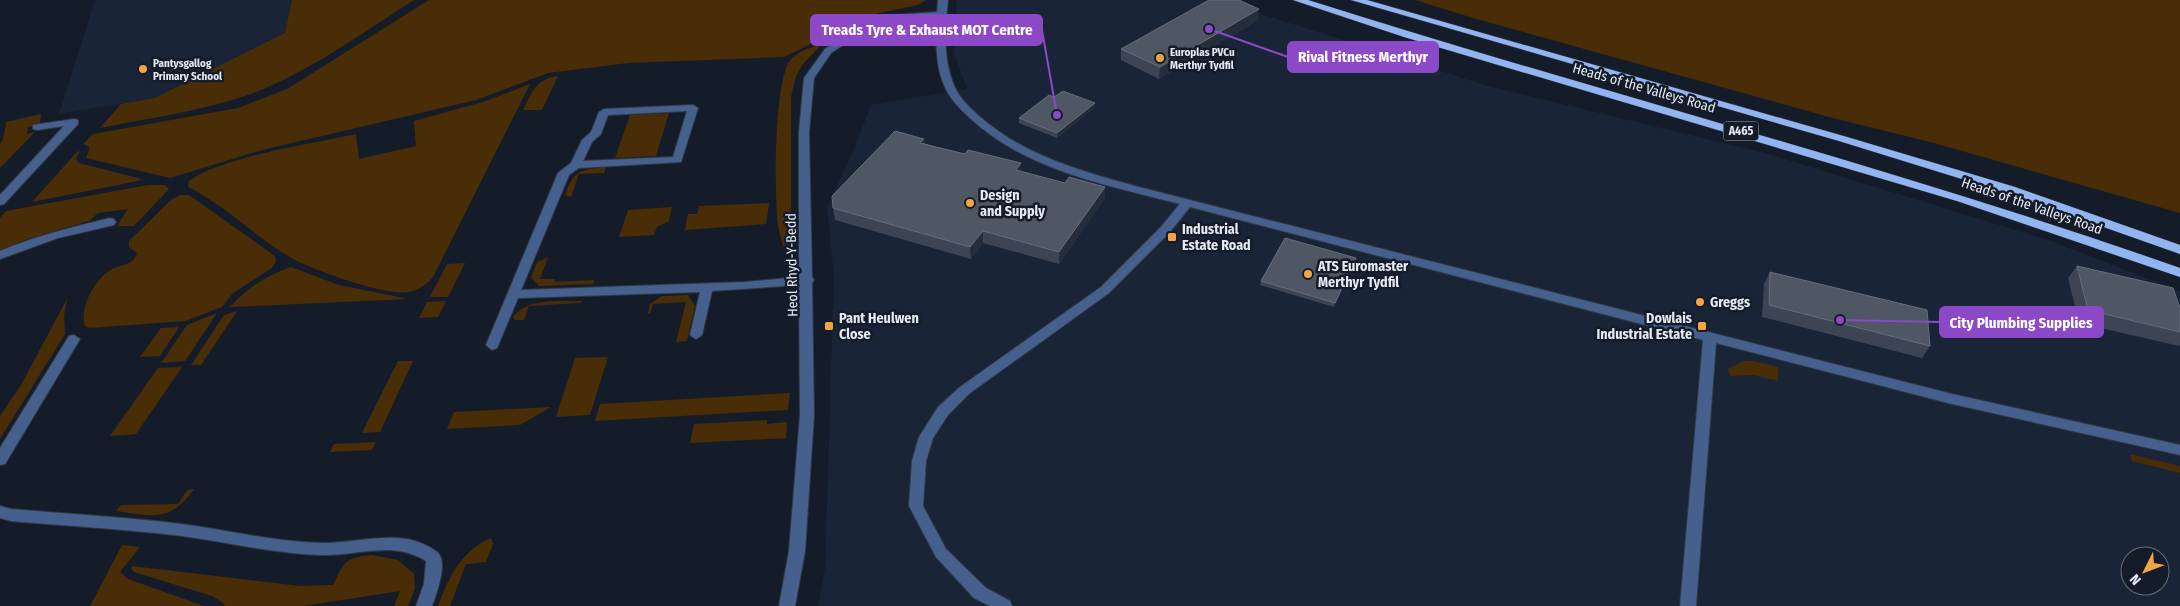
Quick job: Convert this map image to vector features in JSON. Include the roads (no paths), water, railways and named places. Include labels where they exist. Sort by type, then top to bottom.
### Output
[{"type":"highway","name":"Heads of the Valleys Road","points":[[1298,0],[1514,67],[1921,184],[2180,273]]},
{"type":"highway","name":"Heads of the Valleys Road","points":[[1356,0],[2011,190],[2180,250]]},
{"type":"street","points":[[943,0],[942,50],[947,81],[959,102],[976,120],[998,137],[1020,150],[1072,171],[1187,203],[1952,399],[2180,450]]},
{"type":"street","name":"Heol Rhyd-Y-Bedd","points":[[787,606],[797,551],[808,415],[808,280],[804,132],[809,78],[828,51],[865,27],[893,18],[942,14]]},
{"type":"street","points":[[492,345],[564,173],[576,164],[587,140],[596,134],[604,112],[693,108],[677,160],[576,164]]},
{"type":"street","points":[[0,202],[74,122],[37,127]]},
{"type":"street","points":[[1004,606],[980,593],[941,553],[916,506],[919,461],[926,437],[943,411],[965,390],[1105,290],[1165,230],[1187,203]]},
{"type":"street","points":[[0,255],[31,242],[67,231],[110,222]]},
{"type":"street","points":[[514,294],[808,280]]},
{"type":"street","points":[[696,335],[707,286]]},
{"type":"street","points":[[1688,606],[1710,336]]},
{"type":"street","points":[[0,460],[74,339]]},
{"type":"street","points":[[0,512],[10,515],[179,530],[322,549],[382,542],[409,544],[424,550],[434,558],[432,584],[424,606]]},
{"type":"place","name":"Rival Fitness Merthyr","points":[[1209,29]]},
{"type":"place","name":"Europlas PVCu Merthyr Tydfil","points":[[1160,58]]},
{"type":"place","name":"Pantysgallog Primary School","points":[[143,69]]},
{"type":"place","name":"Treads Tyre & Exhaust MOT Centre","points":[[1057,115]]},
{"type":"place","name":"Design and Supply","points":[[970,203]]},
{"type":"place","name":"Industrial Estate Road","points":[[1172,237]]},
{"type":"place","name":"ATS Euromaster Merthyr Tydfil","points":[[1308,274]]},
{"type":"place","name":"Greggs","points":[[1700,302]]},
{"type":"place","name":"City Plumbing Supplies","points":[[1840,320]]},
{"type":"place","name":"Pant Heulwen Close","points":[[829,326]]},
{"type":"place","name":"Dowlais Industrial Estate","points":[[1702,326]]}]
